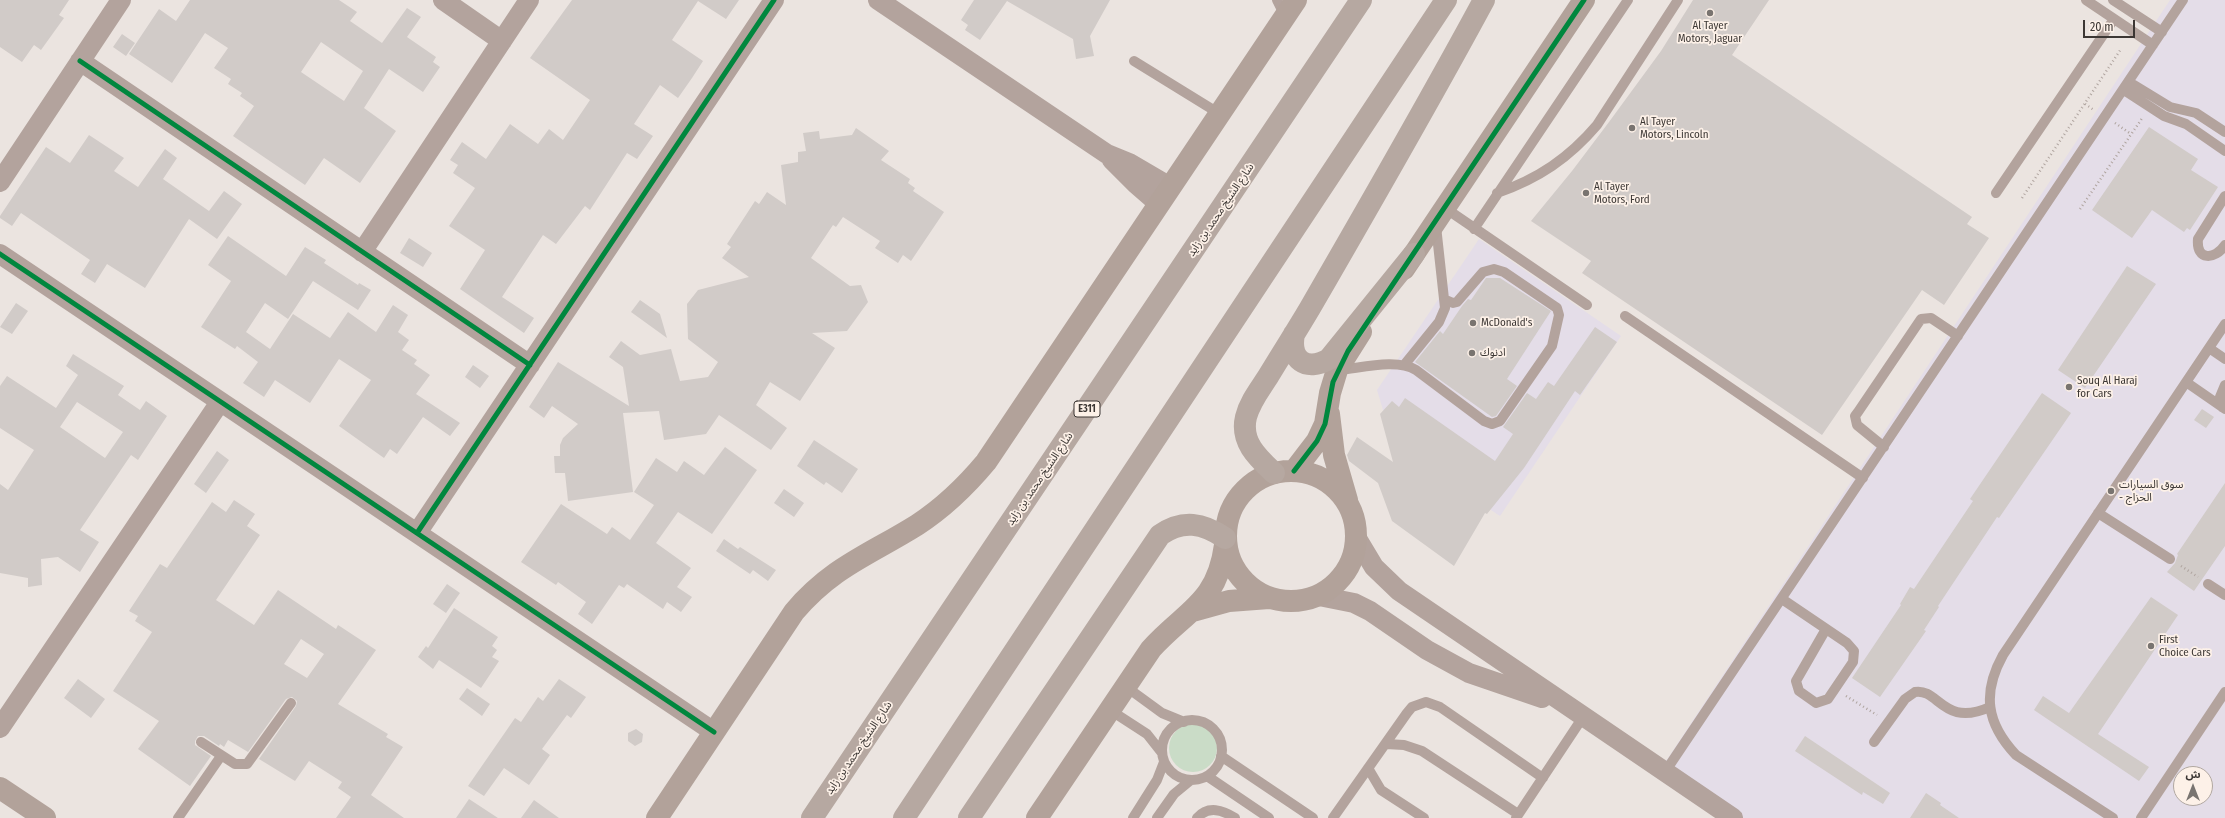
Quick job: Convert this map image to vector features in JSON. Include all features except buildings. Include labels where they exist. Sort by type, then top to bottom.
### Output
[{"type":"highway","name":"شارع الشيخ محمد بن زايد","points":[[812,818],[1362,0]]},
{"type":"highway","points":[[904,818],[1446,0]]},
{"type":"highway","points":[[1284,472],[1257,457],[1249,445],[1245,432],[1246,418],[1250,405],[1294,334],[1426,110],[1484,0]]},
{"type":"highway","points":[[1294,334],[1292,346],[1296,358],[1306,364],[1312,365],[1318,365],[1329,359],[1414,254]]},
{"type":"highway","points":[[969,818],[1160,535],[1180,524],[1191,523],[1212,530],[1225,542]]},
{"type":"street","points":[[0,182],[120,0]]},
{"type":"street","points":[[443,0],[502,41]]},
{"type":"street","points":[[362,252],[529,0]]},
{"type":"street","points":[[417,533],[774,0]]},
{"type":"street","points":[[878,0],[1107,154],[1129,162],[1165,195]]},
{"type":"street","points":[[1284,472],[1317,441],[1325,424],[1330,393],[1337,370],[1584,0]]},
{"type":"street","points":[[657,818],[794,612],[814,589],[838,570],[917,525],[936,511],[954,496],[986,462],[1220,114],[1286,5]]},
{"type":"street","points":[[80,61],[530,365]]},
{"type":"street","points":[[0,254],[714,732]]},
{"type":"street","points":[[0,728],[220,402]]},
{"type":"street","points":[[1225,542],[1230,563],[1240,578],[1253,590],[1269,598],[1286,602],[1302,601],[1319,596],[1334,586],[1346,572],[1354,555],[1356,537],[1354,520],[1334,455],[1329,405]]},
{"type":"street","points":[[1037,818],[1151,649],[1163,636],[1206,598],[1216,582],[1223,565],[1227,520],[1233,504],[1240,495],[1258,480],[1284,472],[1310,474],[1325,481],[1338,491],[1348,504]]},
{"type":"street","points":[[1356,537],[1374,567],[1399,591],[1733,818]]},
{"type":"street","points":[[1319,596],[1354,603],[1370,611],[1427,650],[1469,673],[1523,690],[1583,717]]},
{"type":"street","points":[[1191,611],[1230,601],[1269,598]]},
{"type":"street","points":[[0,788],[45,818]]},
{"type":"lane","points":[[1474,228],[1628,0]]},
{"type":"lane","points":[[1497,193],[1520,185],[1542,174],[1563,160],[1581,144],[1597,125],[1678,0]]},
{"type":"lane","points":[[2086,0],[2153,45]]},
{"type":"lane","points":[[2113,0],[2162,32]]},
{"type":"lane","points":[[1665,772],[2127,86],[2183,0]]},
{"type":"lane","points":[[1996,193],[2114,19]]},
{"type":"lane","points":[[1134,61],[1220,114]]},
{"type":"lane","points":[[2127,86],[2150,107],[2164,116],[2186,124],[2225,151]]},
{"type":"lane","points":[[2127,86],[2170,107],[2193,112],[2225,132]]},
{"type":"lane","points":[[2225,196],[2198,239],[2197,245],[2199,250],[2209,256],[2220,253],[2225,245]]},
{"type":"lane","points":[[1405,364],[1439,322],[1445,308],[1446,300],[1440,215],[1474,228],[1587,305]]},
{"type":"lane","points":[[1337,370],[1399,363],[1405,364],[1416,370],[1484,421],[1496,423],[1503,418],[1554,341],[1556,322],[1559,315],[1557,308],[1499,270],[1488,270],[1483,272],[1457,302],[1453,303],[1446,300]]},
{"type":"lane","points":[[1625,316],[1863,478]]},
{"type":"lane","points":[[1884,446],[1857,425],[1855,416],[1921,319],[1931,318],[1958,336]]},
{"type":"lane","points":[[2113,818],[2016,755],[2001,736],[1995,725],[1990,707],[1991,683],[1994,671],[2003,655],[2225,324]]},
{"type":"lane","points":[[2209,348],[2225,359]]},
{"type":"lane","points":[[2186,382],[2224,408]]},
{"type":"lane","points":[[2224,408],[2220,398],[2225,385]]},
{"type":"lane","points":[[2098,513],[2170,559]]},
{"type":"lane","points":[[2208,584],[2225,595]]},
{"type":"lane","points":[[1782,598],[1850,645],[1854,655],[1854,662],[1836,689],[1826,701],[1816,703],[1801,693],[1796,685],[1798,675],[1826,629]]},
{"type":"lane","points":[[1125,686],[1162,713],[1184,722],[1201,722],[1215,732],[1221,747],[1221,756],[1214,771],[1207,776],[1191,780],[1174,794],[1157,818]]},
{"type":"lane","points":[[1874,742],[1905,699],[1915,692],[1923,692],[1940,704],[1959,713],[1980,711],[1990,707]]},
{"type":"lane","points":[[2141,818],[2225,692]]},
{"type":"lane","points":[[1333,818],[1412,707],[1426,702],[1434,703],[1542,778]]},
{"type":"lane","points":[[201,742],[238,766],[250,762],[291,703]]},
{"type":"lane","points":[[1110,710],[1147,734],[1174,775],[1191,780]]},
{"type":"lane","points":[[1386,744],[1404,744],[1422,751],[1517,816],[1583,717]]},
{"type":"lane","points":[[1133,818],[1157,780],[1163,758],[1165,737],[1170,730],[1184,722]]},
{"type":"lane","points":[[178,818],[221,756]]},
{"type":"lane","points":[[1221,756],[1313,818]]},
{"type":"lane","points":[[1368,768],[1381,790],[1424,818]]},
{"type":"lane","points":[[1207,776],[1269,818]]},
{"type":"lane","points":[[1197,818],[1206,811],[1213,809],[1221,810],[1235,818]]},
{"type":"path","points":[[2022,198],[2121,49]]},
{"type":"path","points":[[2080,209],[2150,107]]},
{"type":"path","points":[[2170,559],[2208,584]]},
{"type":"path","points":[[1836,689],[1888,722]]},
{"type":"shaded area","name":"Souq Al Haraj for Cars","points":[[2170,0],[2225,0],[2225,818],[1720,818],[1656,776]]},
{"type":"shaded area","points":[[1479,239],[1621,336],[1500,516],[1392,445],[1377,390]]},
{"type":"green space","points":[[1193,724],[1202,726],[1210,731],[1215,739],[1217,748],[1215,757],[1210,765],[1202,770],[1193,772],[1184,770],[1176,765],[1171,757],[1169,748],[1171,739],[1176,731],[1184,726]]},
{"type":"cycle path","points":[[417,533],[774,0]]},
{"type":"cycle path","points":[[1294,471],[1317,441],[1325,424],[1333,382],[1348,351],[1584,0]]},
{"type":"cycle path","points":[[80,61],[530,365]]},
{"type":"cycle path","points":[[0,254],[714,732]]},
{"type":"place","name":"Al Tayer Motors, Jaguar","points":[[1710,13]]},
{"type":"place","name":"Al Tayer Motors, Lincoln","points":[[1632,128]]},
{"type":"place","name":"Al Tayer Motors, Ford","points":[[1586,193]]},
{"type":"place","name":"McDonald's","points":[[1473,323]]},
{"type":"place","name":"ادنوك","points":[[1472,353]]},
{"type":"place","name":"Souq Al Haraj for Cars","points":[[2069,387]]},
{"type":"place","name":"سوق السيارات - الحزاج","points":[[2111,491]]},
{"type":"place","name":"First Choice Cars","points":[[2151,646]]}]
